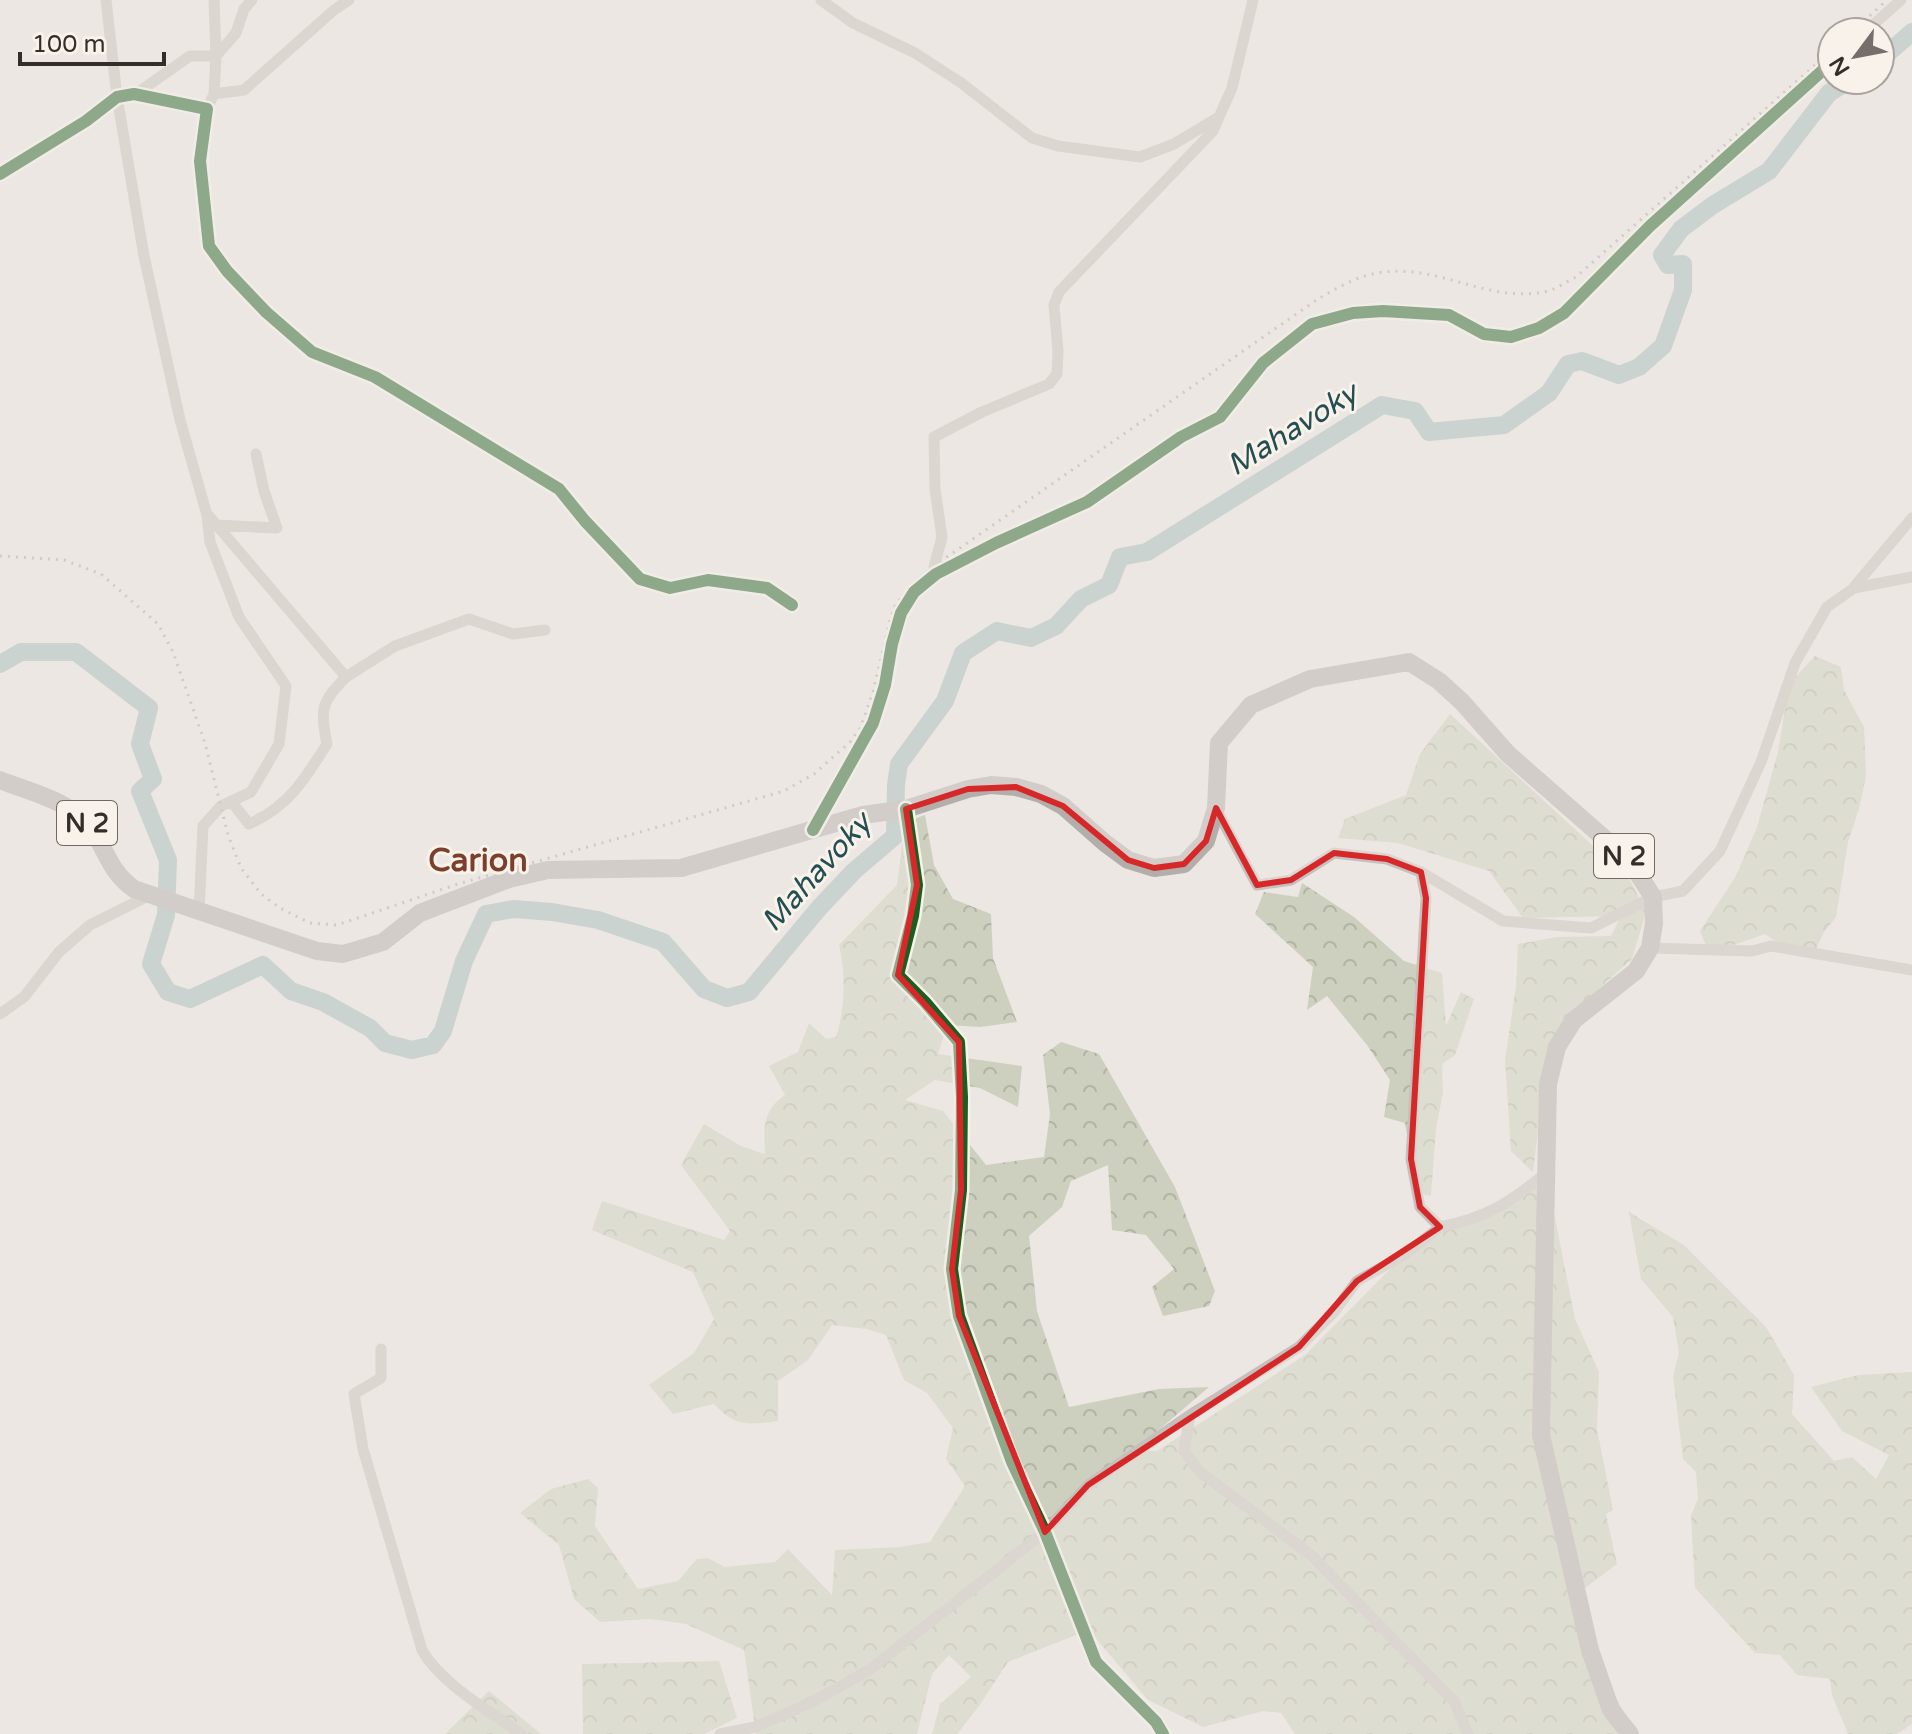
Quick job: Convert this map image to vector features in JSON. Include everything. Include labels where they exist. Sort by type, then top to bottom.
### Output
[{"type":"main road","name":"N 2","points":[[0,780],[55,801],[78,814],[91,828],[119,879],[148,896],[317,951],[343,954],[383,942],[420,913],[509,879],[548,870],[681,868],[863,815],[906,809],[968,789],[991,785],[1016,787],[1041,794],[1063,806],[1128,860],[1154,868],[1184,864],[1206,841],[1216,808],[1219,743],[1251,705],[1310,679],[1409,662],[1439,681],[1508,754],[1629,860],[1653,897],[1654,923],[1650,948]]},
{"type":"main road","points":[[1630,1734],[1611,1710],[1590,1650],[1541,1435],[1548,1084],[1557,1047],[1574,1020],[1636,971],[1650,948]]},
{"type":"street","points":[[106,0],[118,103],[150,286],[180,420],[207,515],[210,542],[239,617],[286,686],[279,744],[251,792],[221,806],[203,826],[192,910]]},
{"type":"street","points":[[214,0],[214,94],[207,109],[200,161],[209,246],[237,281],[312,352],[375,377],[559,489],[640,579],[670,588],[708,580],[767,588],[792,605]]},
{"type":"street","points":[[0,174],[134,94],[190,56],[216,56],[236,33],[244,9],[252,0]]},
{"type":"street","points":[[214,94],[244,90],[349,0]]},
{"type":"street","points":[[821,0],[853,23],[915,53],[960,82],[1032,138],[1058,146],[1140,157],[1174,144],[1219,117]]},
{"type":"street","points":[[936,574],[934,567],[942,537],[935,489],[934,437],[982,412],[1049,384],[1057,374],[1054,305],[1059,292],[1213,131],[1232,88],[1253,0]]},
{"type":"street","points":[[1883,16],[1901,0]]},
{"type":"street","points":[[813,830],[873,723],[901,613],[914,592],[936,574],[1087,502],[1181,437],[1220,417],[1263,363],[1312,324],[1353,313],[1383,311],[1449,315],[1484,334],[1511,337],[1539,328],[1564,313],[1650,226],[1816,76]]},
{"type":"street","points":[[134,94],[207,109]]},
{"type":"street","points":[[216,525],[277,528],[264,491],[256,454]]},
{"type":"street","points":[[207,515],[346,677]]},
{"type":"street","points":[[1216,808],[1257,885],[1291,880],[1334,853],[1387,859],[1421,872],[1503,921],[1591,928],[1653,897],[1683,891],[1720,851],[1761,762],[1795,663],[1827,607],[1854,588],[1912,518]]},
{"type":"street","points":[[1854,588],[1912,577]]},
{"type":"street","points":[[231,801],[249,824],[266,817],[298,789],[327,744],[323,724],[326,698],[346,677],[395,646],[469,619],[513,634],[545,630]]},
{"type":"street","points":[[906,809],[917,885],[913,916],[898,975],[959,1042],[961,1190],[952,1269],[959,1316],[1012,1462],[1045,1532],[1096,1662],[1156,1722],[1163,1734]]},
{"type":"street","points":[[1421,872],[1426,898],[1411,1159],[1420,1207],[1440,1227]]},
{"type":"street","points":[[0,1014],[24,997],[59,952],[90,925],[148,896]]},
{"type":"street","points":[[1650,948],[1752,951],[1771,946],[1912,970]]},
{"type":"street","points":[[720,1734],[755,1727],[812,1702],[869,1670],[1045,1532],[1088,1485],[1190,1415],[1299,1347],[1334,1312],[1357,1281],[1404,1255],[1440,1227],[1472,1220],[1509,1203],[1546,1173]]},
{"type":"street","points":[[381,1349],[381,1378],[354,1394],[360,1439],[422,1650],[429,1664],[441,1676],[521,1734]]},
{"type":"street","points":[[1190,1415],[1184,1451],[1199,1471],[1311,1555],[1454,1701],[1468,1734]]},
{"type":"highlighted area","points":[[1016,787],[1063,806],[1128,860],[1154,868],[1184,864],[1206,841],[1216,808],[1257,885],[1291,880],[1334,853],[1387,859],[1421,872],[1426,898],[1411,1159],[1420,1207],[1440,1227],[1357,1281],[1299,1347],[1088,1485],[1045,1532],[959,1316],[952,1269],[961,1190],[959,1042],[898,975],[917,885],[906,809],[968,789]]},
{"type":"green space","points":[[1815,656],[1841,667],[1844,690],[1864,727],[1866,776],[1848,842],[1836,917],[1815,951],[1780,944],[1765,934],[1731,946],[1707,948],[1700,931],[1736,876],[1757,827],[1778,752],[1789,684]]},
{"type":"green space","points":[[1450,714],[1630,880],[1646,912],[1632,959],[1567,1017],[1548,1050],[1533,1172],[1511,1151],[1505,1060],[1516,986],[1518,944],[1557,937],[1611,936],[1621,916],[1523,918],[1489,871],[1398,843],[1338,838],[1345,819],[1406,795],[1420,754]]},
{"type":"green space","points":[[925,815],[934,865],[953,899],[991,914],[993,958],[1017,1022],[980,1027],[947,1025],[938,1054],[1022,1066],[1018,1107],[980,1088],[935,1080],[905,1100],[943,1111],[986,1165],[1044,1157],[1050,1114],[1043,1055],[1061,1042],[1099,1054],[1175,1187],[1215,1291],[1209,1306],[1163,1316],[1152,1287],[1174,1269],[1146,1235],[1112,1230],[1108,1165],[1071,1181],[1062,1207],[1029,1236],[1037,1311],[1069,1407],[1159,1389],[1209,1387],[1134,1451],[1157,1451],[1305,1355],[1404,1255],[1440,1227],[1509,1203],[1546,1173],[1575,1319],[1599,1372],[1597,1429],[1613,1510],[1606,1514],[1617,1564],[1577,1594],[1590,1650],[1636,1734],[1295,1734],[1281,1713],[1263,1711],[1203,1727],[1147,1699],[1089,1630],[1008,1662],[957,1734],[932,1734],[940,1704],[971,1677],[949,1655],[932,1674],[917,1734],[756,1734],[744,1650],[686,1624],[651,1619],[600,1622],[574,1599],[559,1545],[520,1513],[551,1489],[588,1479],[598,1488],[595,1526],[638,1589],[678,1581],[697,1559],[708,1558],[725,1567],[775,1562],[788,1549],[832,1595],[835,1550],[900,1547],[930,1542],[965,1486],[946,1459],[953,1428],[927,1393],[904,1380],[886,1335],[867,1329],[832,1325],[808,1360],[778,1381],[778,1421],[743,1423],[729,1417],[714,1404],[673,1414],[649,1385],[694,1353],[714,1319],[693,1272],[592,1230],[602,1201],[724,1240],[730,1231],[681,1165],[704,1124],[741,1146],[765,1154],[768,1114],[785,1095],[769,1066],[798,1052],[809,1023],[826,1039],[836,1037],[844,991],[839,945],[897,885],[905,822]]},
{"type":"green space","points":[[1302,883],[1354,917],[1404,961],[1442,973],[1446,1026],[1461,992],[1474,999],[1455,1055],[1442,1064],[1443,1093],[1436,1128],[1431,1196],[1417,1193],[1405,1123],[1384,1117],[1390,1080],[1367,1045],[1327,996],[1307,1010],[1313,967],[1255,914],[1264,892],[1298,897]]},
{"type":"green space","points":[[1629,1212],[1684,1245],[1766,1327],[1794,1375],[1792,1414],[1834,1461],[1852,1457],[1876,1479],[1889,1455],[1842,1431],[1811,1387],[1858,1375],[1912,1372],[1912,1724],[1897,1734],[1848,1734],[1832,1695],[1830,1679],[1797,1675],[1780,1655],[1755,1653],[1695,1588],[1691,1515],[1698,1499],[1696,1472],[1683,1459],[1673,1376],[1679,1353],[1673,1317],[1641,1279]]},
{"type":"green space","points":[[719,1661],[737,1718],[704,1734],[583,1734],[582,1664]]},
{"type":"green space","points":[[489,1691],[541,1734],[445,1734]]},
{"type":"waterway","name":"Mahavoky","points":[[1896,46],[1912,32]]},
{"type":"waterway","name":"Mahavoky","points":[[0,664],[21,652],[76,652],[149,708],[140,744],[153,779],[140,791],[168,860],[166,915],[151,964],[168,992],[190,999],[263,965],[291,991],[323,1002],[370,1028],[385,1043],[412,1050],[433,1045],[443,1031],[464,961],[486,914],[514,909],[598,920],[663,942],[704,989],[727,998],[749,992],[819,908],[854,871],[895,836],[899,764],[945,701],[963,653],[997,631],[1031,638],[1056,626],[1081,599],[1109,585],[1120,557],[1147,552],[1382,405],[1415,411],[1429,432],[1504,425],[1549,393],[1568,364],[1582,361],[1619,375],[1639,367],[1663,346],[1683,290],[1683,264],[1668,265],[1662,255],[1681,229],[1713,205],[1769,171],[1827,96]]},
{"type":"railway","points":[[1870,16],[1887,0]]},
{"type":"railway","points":[[0,556],[64,560],[101,574],[158,624],[173,652],[205,743],[228,835],[241,868],[261,894],[280,908],[310,923],[337,925],[458,884],[784,791],[814,774],[850,742],[861,727],[896,603],[947,557],[1315,301],[1352,281],[1377,273],[1400,271],[1504,293],[1526,294],[1548,291],[1576,277],[1816,64]]},
{"type":"cycle path","points":[[813,830],[873,723],[901,613],[914,592],[936,574],[1087,502],[1181,437],[1220,417],[1263,363],[1312,324],[1353,313],[1383,311],[1449,315],[1484,334],[1511,337],[1539,328],[1564,313],[1650,226],[1816,76]]},
{"type":"cycle path","points":[[0,174],[86,121],[117,97],[134,94],[207,109],[200,161],[209,246],[227,271],[266,312],[312,352],[375,377],[559,489],[640,579],[670,588],[708,580],[767,588],[792,605]]},
{"type":"cycle path","points":[[906,809],[917,885],[913,916],[898,975],[959,1042],[961,1190],[952,1269],[959,1316],[1012,1462],[1045,1532],[1096,1662],[1156,1722],[1163,1734]]},
{"type":"district","name":"Carion","points":[[478,860]]}]
